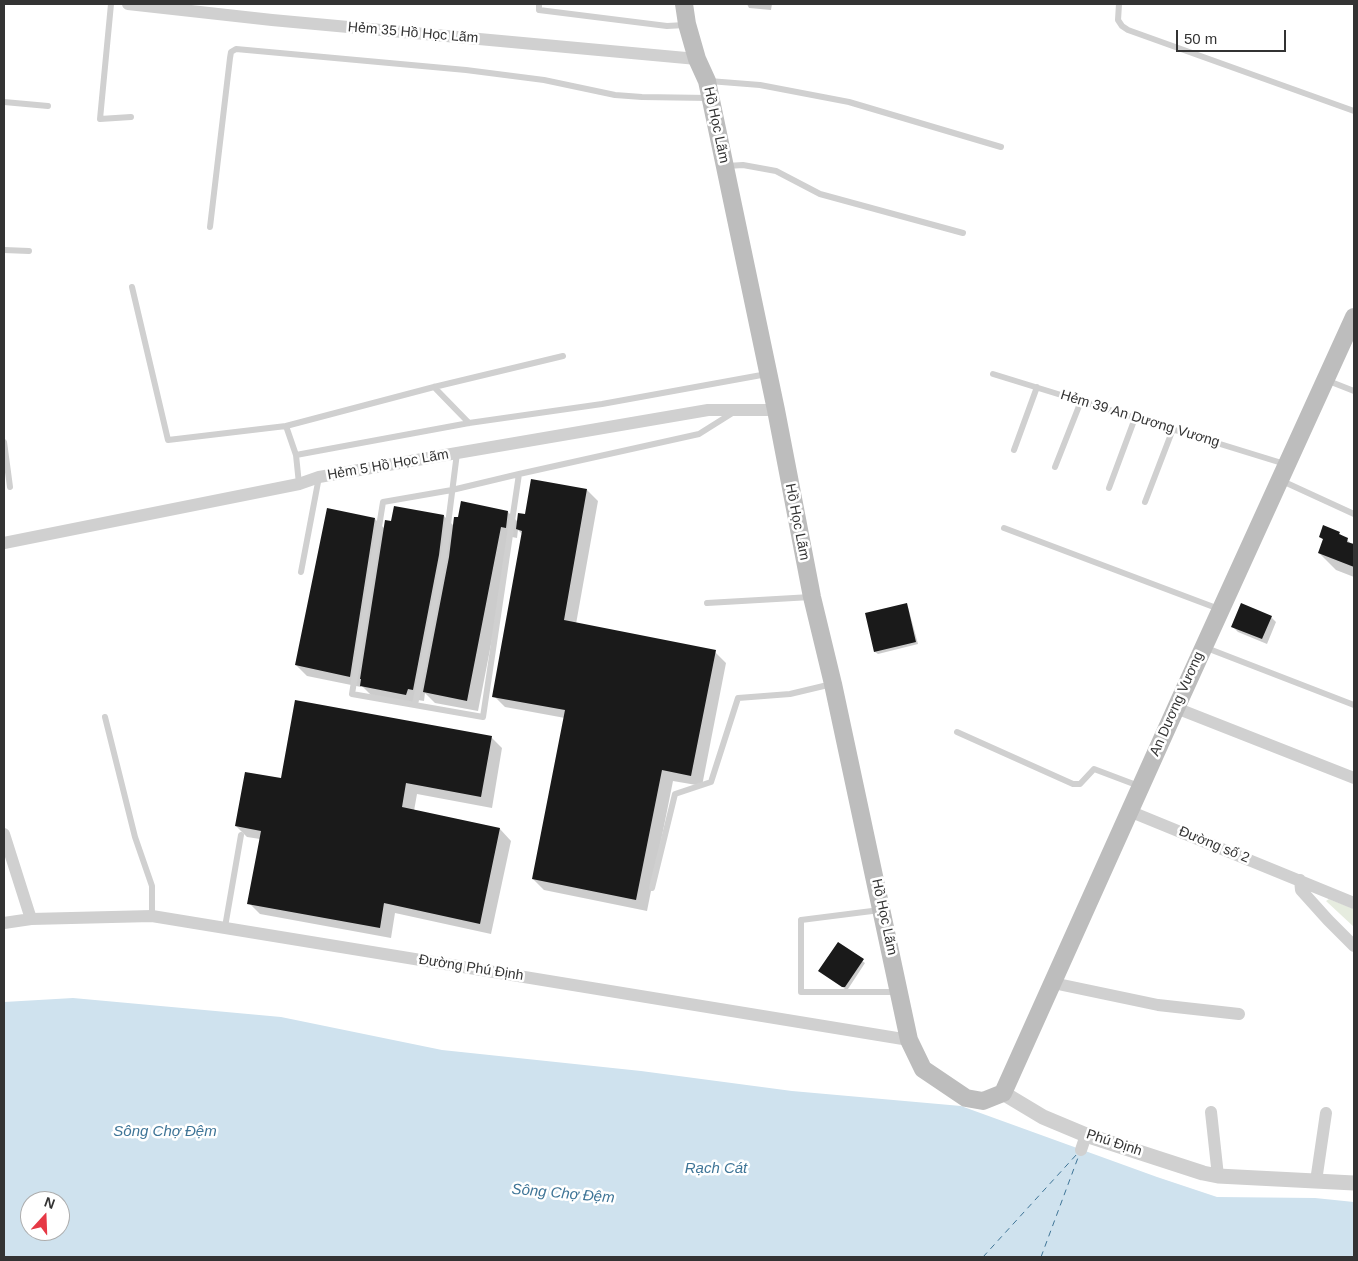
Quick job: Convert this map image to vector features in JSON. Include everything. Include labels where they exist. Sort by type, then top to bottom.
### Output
[{"type":"main road","name":"Hồ Học Lãm","points":[[684,4],[687,24],[709,90],[776,410],[812,597],[834,684],[910,1040]]},
{"type":"main road","name":"An Dương Vương","points":[[1003,1092],[1282,472],[1354,317]]},
{"type":"main road","points":[[910,1040],[923,1069],[966,1098],[983,1101],[1003,1092]]},
{"type":"street","name":"Hẻm 35 Hồ Học Lãm","points":[[128,4],[282,21],[698,59]]},
{"type":"street","name":"Hẻm 5 Hồ Học Lãm","points":[[4,543],[299,484],[319,478],[457,453],[708,410],[776,410]]},
{"type":"street","points":[[1176,708],[1354,778]]},
{"type":"street","name":"Đường số 2","points":[[1129,811],[1354,903]]},
{"type":"street","points":[[4,834],[31,919]]},
{"type":"street","points":[[1300,880],[1301,890],[1354,946]]},
{"type":"street","name":"Đường Phú Định","points":[[4,923],[31,919],[152,916],[910,1040]]},
{"type":"street","points":[[1053,983],[1158,1005],[1239,1014]]},
{"type":"street","name":"Phú Định","points":[[1003,1092],[1043,1116],[1086,1135],[1203,1173],[1218,1176],[1354,1183]]},
{"type":"street","points":[[1211,1112],[1218,1176]]},
{"type":"street","points":[[1316,1182],[1326,1113]]},
{"type":"street","points":[[1081,1150],[1086,1135]]},
{"type":"lane","points":[[111,4],[100,119],[131,117]]},
{"type":"lane","points":[[539,4],[539,10],[667,26],[687,24]]},
{"type":"lane","points":[[1119,4],[1118,20],[1128,30],[1354,111]]},
{"type":"lane","points":[[210,227],[230,58],[231,52],[236,49],[466,70],[544,80],[624,96],[760,85],[849,102],[1001,147]]},
{"type":"lane","points":[[4,102],[48,106]]},
{"type":"lane","points":[[725,166],[743,165],[776,171],[820,194],[963,233]]},
{"type":"lane","points":[[4,250],[29,251]]},
{"type":"lane","points":[[132,287],[168,440],[286,426],[434,387],[563,356]]},
{"type":"lane","points":[[296,454],[469,423],[602,404],[768,374]]},
{"type":"lane","name":"Hẻm 39 An Dương Vương","points":[[993,374],[1172,429],[1282,472],[1354,514]]},
{"type":"lane","points":[[1325,379],[1354,390]]},
{"type":"lane","points":[[434,387],[469,423]]},
{"type":"lane","points":[[1014,450],[1037,388]]},
{"type":"lane","points":[[1055,467],[1080,401]]},
{"type":"lane","points":[[519,474],[483,717],[352,694],[383,502],[452,490],[519,474],[699,434],[736,410]]},
{"type":"lane","points":[[1109,488],[1136,418]]},
{"type":"lane","points":[[286,426],[296,454],[299,484]]},
{"type":"lane","points":[[1145,502],[1172,429]]},
{"type":"lane","points":[[4,442],[10,487]]},
{"type":"lane","points":[[414,705],[444,556],[457,453]]},
{"type":"lane","points":[[302,572],[319,478]]},
{"type":"lane","points":[[1004,528],[1220,609]]},
{"type":"lane","points":[[707,603],[812,597]]},
{"type":"lane","points":[[1203,647],[1354,705]]},
{"type":"lane","points":[[652,888],[675,794],[711,782],[738,698],[790,694],[834,684]]},
{"type":"lane","points":[[105,717],[135,837],[152,886],[152,916]]},
{"type":"lane","points":[[957,732],[1073,784],[1080,784],[1094,769],[1140,786]]},
{"type":"lane","points":[[225,927],[241,835]]},
{"type":"lane","points":[[882,910],[801,920],[801,992],[900,992]]},
{"type":"shaded area","points":[[1329,899],[1354,909],[1354,927],[1326,901]]},
{"type":"water","name":"Sông Chợ Đệm","points":[[73,998],[281,1017],[442,1050],[641,1071],[792,1091],[961,1106],[1217,1197],[1315,1198],[1354,1202],[1354,1257],[4,1257],[4,1002]]},
{"type":"building","points":[[531,479],[587,489],[564,620],[716,650],[691,776],[662,770],[636,900],[532,879],[565,710],[492,697],[522,531],[516,529],[518,513],[525,514]]},
{"type":"building","points":[[461,501],[508,511],[506,528],[501,527],[467,701],[423,692],[449,557],[454,517],[458,517]]},
{"type":"building","points":[[394,506],[444,515],[439,555],[413,690],[408,689],[406,695],[360,686],[385,520],[391,521]]},
{"type":"building","points":[[327,508],[375,518],[350,677],[295,665]]},
{"type":"building","points":[[1323,525],[1340,532],[1339,534],[1348,538],[1347,542],[1354,544],[1354,567],[1318,553],[1323,539],[1319,537]]},
{"type":"building","points":[[907,603],[916,642],[874,652],[865,613]]},
{"type":"building","points":[[1241,603],[1272,616],[1262,639],[1231,627]]},
{"type":"building","points":[[295,700],[492,736],[481,797],[406,783],[402,807],[500,828],[480,924],[384,903],[380,928],[247,904],[261,831],[235,826],[245,772],[281,778]]},
{"type":"building","points":[[838,942],[864,959],[845,987],[842,987],[818,971]]},
{"type":"ferry route","points":[[983,1257],[1077,1154]]},
{"type":"ferry route","points":[[1041,1257],[1079,1155]]},
{"type":"water label","name":"Rạch Cát","points":[[716,1169]]}]
